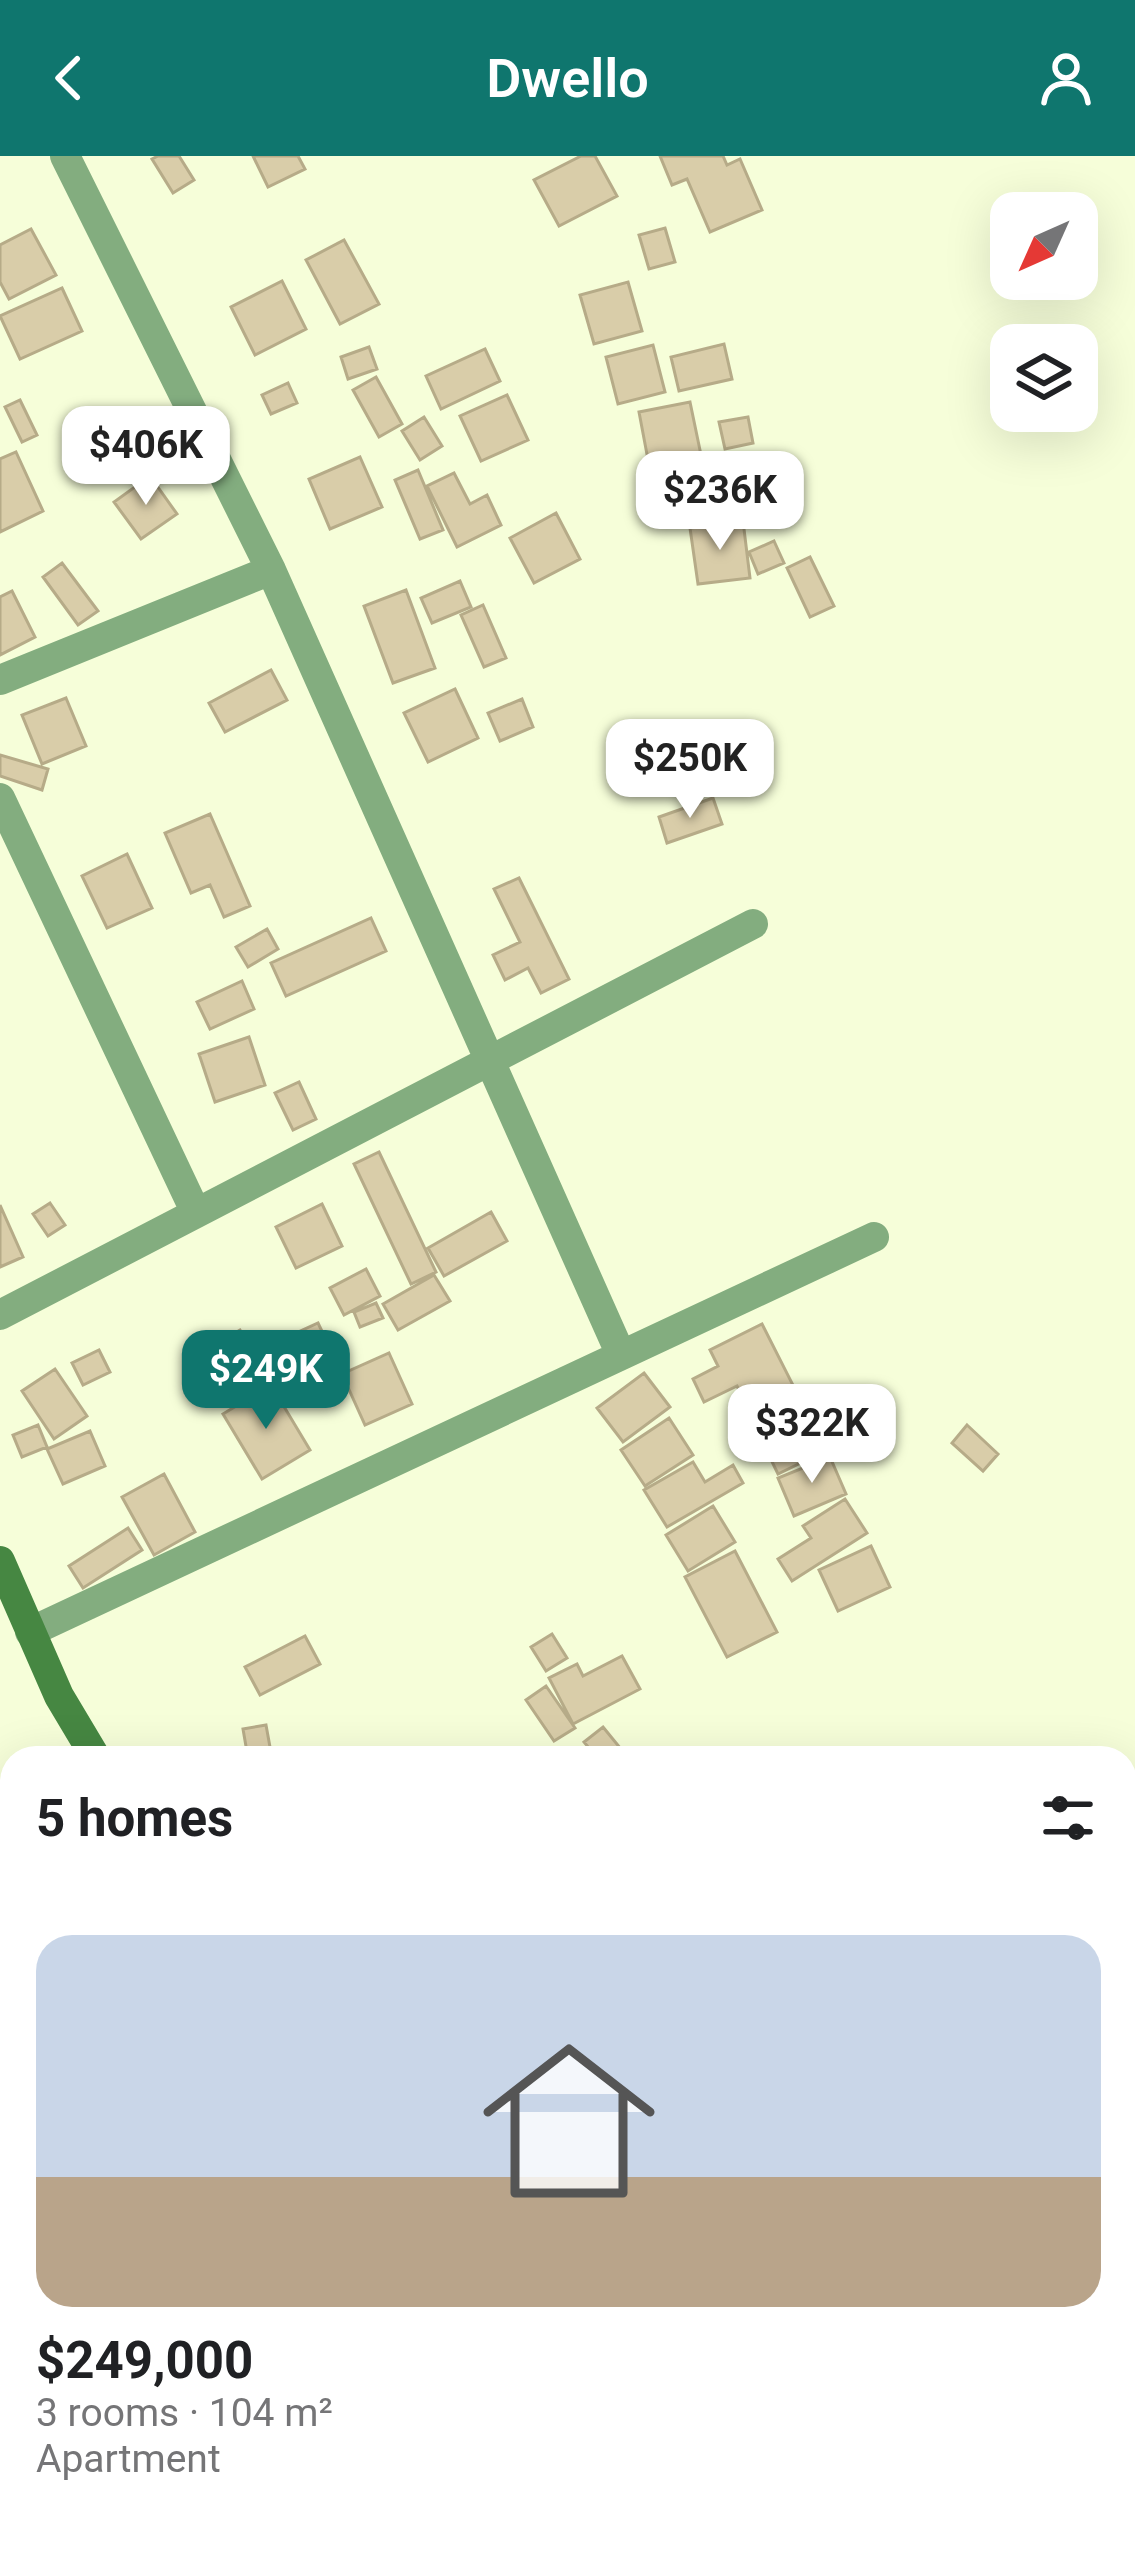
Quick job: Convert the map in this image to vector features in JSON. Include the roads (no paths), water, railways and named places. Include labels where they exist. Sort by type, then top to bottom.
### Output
[{"type":"street","points":[[65,156],[271,570],[621,1355]]},
{"type":"street","points":[[0,680],[271,570]]},
{"type":"street","points":[[0,798],[196,1214]]},
{"type":"street","points":[[0,1316],[753,924]]},
{"type":"street","points":[[30,1632],[874,1237]]},
{"type":"street","points":[[0,1561],[59,1696],[89,1746]]}]
